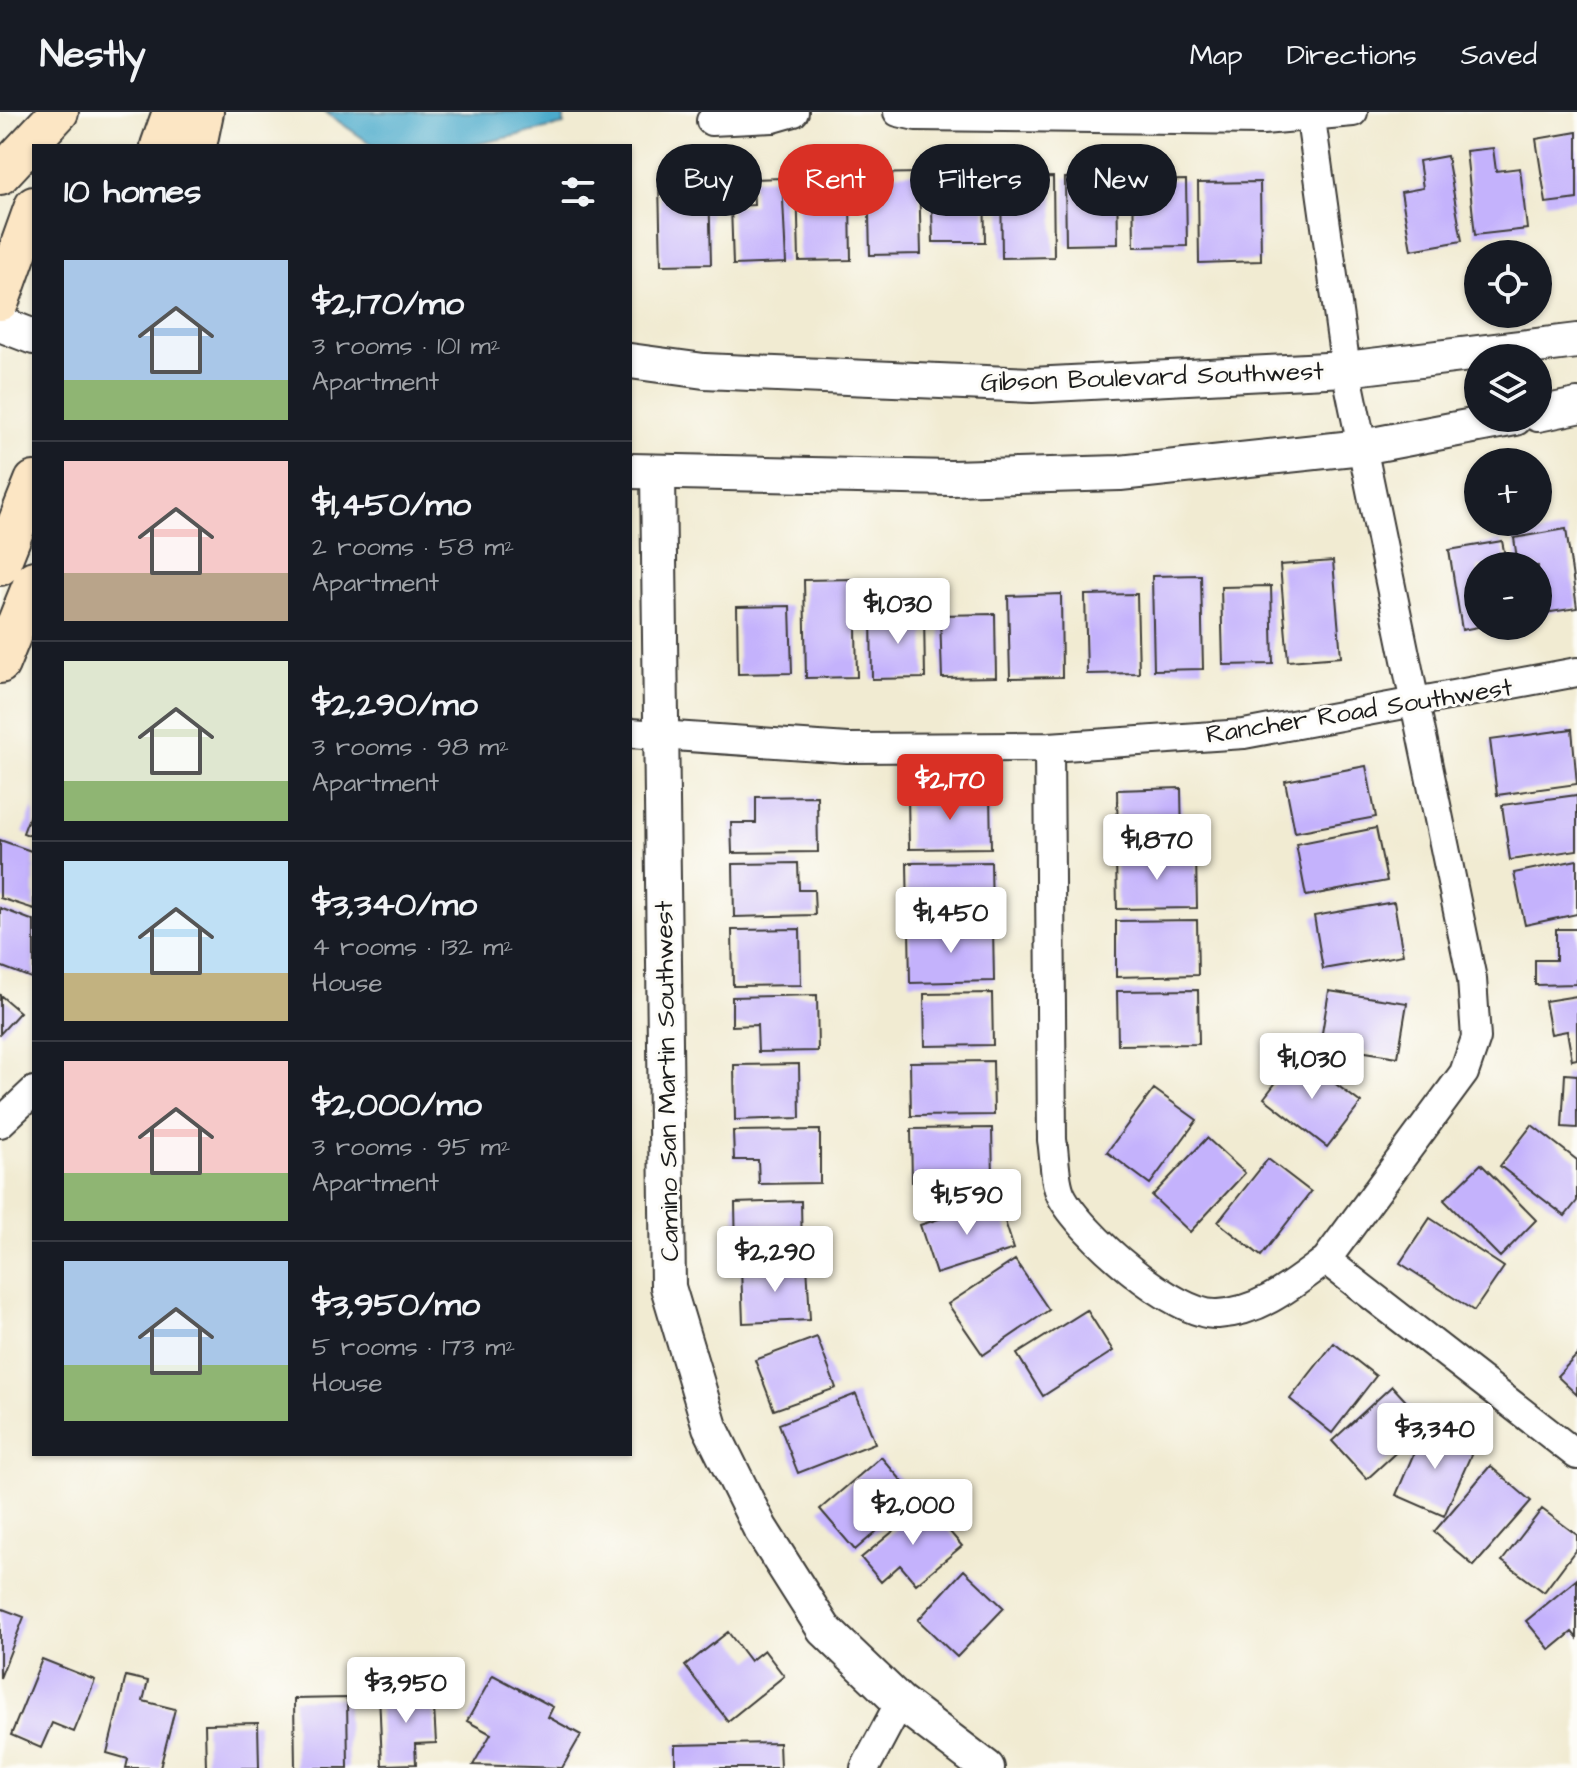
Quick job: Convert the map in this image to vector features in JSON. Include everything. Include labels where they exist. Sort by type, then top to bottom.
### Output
[{"type":"main road","points":[[53,144],[61,112]]},
{"type":"main road","points":[[0,175],[61,112]]},
{"type":"main road","points":[[161,144],[172,112]]},
{"type":"main road","points":[[197,144],[204,112]]},
{"type":"main road","points":[[0,301],[16,264],[32,212]]},
{"type":"main road","points":[[0,566],[32,486]]},
{"type":"main road","points":[[0,664],[32,585]]},
{"type":"street","points":[[711,121],[773,118],[794,112]]},
{"type":"street","points":[[898,112],[916,116],[1169,119],[1353,112]]},
{"type":"street","points":[[1049,747],[1052,1140],[1060,1193],[1084,1229],[1163,1296],[1215,1315],[1268,1303],[1326,1260],[1464,1073],[1476,1038],[1472,979],[1346,369],[1310,114]]},
{"type":"street","points":[[0,324],[32,336]]},
{"type":"street","name":"Gibson Boulevard Southwest","points":[[632,361],[704,371],[1032,385],[1346,369],[1577,341]]},
{"type":"street","points":[[1552,411],[1577,406]]},
{"type":"street","points":[[644,472],[951,478],[1120,473],[1362,447],[1464,428]]},
{"type":"street","name":"Camino San Martin Southwest","points":[[644,472],[645,734],[668,1287],[710,1427],[760,1528],[824,1629],[900,1702],[987,1768]]},
{"type":"street","name":"Rancher Road Southwest","points":[[645,734],[848,748],[1049,747],[1244,734],[1416,705],[1577,672]]},
{"type":"street","points":[[0,1123],[32,1093]]},
{"type":"street","points":[[1326,1260],[1577,1455]]},
{"type":"street","points":[[865,1768],[900,1702]]},
{"type":"water","points":[[325,112],[564,112],[564,125],[478,144],[371,144]]},
{"type":"building","points":[[1577,132],[1577,199],[1546,203],[1536,139]]},
{"type":"building","points":[[1493,148],[1496,171],[1520,168],[1527,229],[1475,235],[1466,151]]},
{"type":"building","points":[[1447,156],[1462,241],[1411,250],[1401,192],[1423,188],[1419,161]]},
{"type":"building","points":[[894,173],[910,173],[910,216],[920,216],[921,254],[870,255],[869,216],[894,216]]},
{"type":"building","points":[[1050,177],[1053,177],[1054,257],[1002,258],[1001,216],[1050,216]]},
{"type":"building","points":[[778,178],[778,216],[784,216],[786,263],[733,265],[731,216],[762,216],[762,179]]},
{"type":"building","points":[[1065,178],[1066,216],[1118,216],[1118,244],[1066,245]]},
{"type":"building","points":[[1177,180],[1186,180],[1187,246],[1134,247],[1134,216],[1177,216]]},
{"type":"building","points":[[1260,182],[1261,261],[1199,263],[1198,183]]},
{"type":"building","points":[[660,216],[710,216],[711,264],[661,265]]},
{"type":"building","points":[[798,216],[850,216],[851,260],[799,261]]},
{"type":"building","points":[[932,216],[985,216],[985,242],[933,242]]},
{"type":"building","points":[[1566,529],[1577,608],[1552,612],[1552,552],[1516,552],[1514,538],[1552,536],[1552,531]]},
{"type":"building","points":[[1502,541],[1504,552],[1464,552],[1462,630],[1449,550]]},
{"type":"building","points":[[1333,561],[1341,657],[1288,661],[1280,565]]},
{"type":"building","points":[[1201,575],[1203,669],[1154,670],[1152,576]]},
{"type":"building","points":[[855,579],[857,677],[806,678],[804,580]]},
{"type":"building","points":[[1271,586],[1273,664],[1223,665],[1221,587]]},
{"type":"building","points":[[1061,594],[1062,677],[1010,678],[1008,596]]},
{"type":"building","points":[[1137,594],[1139,673],[1087,674],[1085,595]]},
{"type":"building","points":[[790,606],[792,673],[738,674],[737,607]]},
{"type":"building","points":[[924,613],[925,678],[872,679],[871,614]]},
{"type":"building","points":[[995,614],[996,677],[942,678],[940,615]]},
{"type":"building","points":[[1572,729],[1577,784],[1497,795],[1490,740]]},
{"type":"building","points":[[1366,766],[1376,817],[1295,832],[1285,781]]},
{"type":"building","points":[[1181,788],[1182,842],[1118,843],[1117,790]]},
{"type":"building","points":[[990,794],[991,848],[909,849],[908,796]]},
{"type":"building","points":[[1577,795],[1577,850],[1510,860],[1502,805]]},
{"type":"building","points":[[817,796],[818,852],[732,853],[731,823],[756,823],[756,797]]},
{"type":"building","points":[[32,809],[32,836],[23,833]]},
{"type":"building","points":[[1376,828],[1387,881],[1306,896],[1296,844]]},
{"type":"building","points":[[0,840],[32,851],[32,908],[0,898]]},
{"type":"building","points":[[1196,854],[1197,908],[1117,909],[1116,856]]},
{"type":"building","points":[[1577,860],[1577,914],[1525,925],[1514,873]]},
{"type":"building","points":[[991,862],[992,915],[908,917],[907,863]]},
{"type":"building","points":[[798,863],[799,890],[814,890],[815,915],[734,917],[733,864]]},
{"type":"building","points":[[1394,902],[1403,955],[1323,969],[1314,916]]},
{"type":"building","points":[[0,908],[32,920],[32,978],[0,966]]},
{"type":"building","points":[[1197,920],[1198,975],[1116,977],[1116,921]]},
{"type":"building","points":[[993,927],[994,981],[910,983],[909,928]]},
{"type":"building","points":[[800,929],[801,985],[733,986],[732,930]]},
{"type":"building","points":[[1556,929],[1577,929],[1577,984],[1535,985],[1535,960],[1556,960]]},
{"type":"building","points":[[1198,990],[1199,1044],[1118,1045],[1117,991]]},
{"type":"building","points":[[1329,991],[1407,1003],[1398,1057],[1320,1045]]},
{"type":"building","points":[[992,993],[993,1045],[925,1046],[924,994]]},
{"type":"building","points":[[0,995],[20,1012],[0,1034]]},
{"type":"building","points":[[817,995],[818,1051],[758,1052],[757,1025],[732,1026],[732,997]]},
{"type":"building","points":[[1577,996],[1577,1059],[1572,1060],[1567,1031],[1551,1034],[1545,1001]]},
{"type":"building","points":[[1297,1055],[1361,1103],[1327,1147],[1264,1098]]},
{"type":"building","points":[[993,1061],[994,1115],[911,1116],[910,1062]]},
{"type":"building","points":[[799,1064],[800,1118],[735,1120],[734,1065]]},
{"type":"building","points":[[1565,1074],[1577,1075],[1577,1128],[1562,1127]]},
{"type":"building","points":[[1154,1089],[1197,1120],[1150,1184],[1107,1152]]},
{"type":"building","points":[[1532,1125],[1577,1160],[1577,1201],[1565,1216],[1500,1166]]},
{"type":"building","points":[[992,1128],[993,1180],[912,1182],[911,1129]]},
{"type":"building","points":[[820,1130],[820,1183],[759,1184],[758,1160],[734,1160],[733,1131]]},
{"type":"building","points":[[1207,1138],[1245,1173],[1190,1232],[1152,1196]]},
{"type":"building","points":[[1268,1159],[1311,1192],[1261,1256],[1218,1222]]},
{"type":"building","points":[[1481,1164],[1536,1220],[1500,1257],[1444,1200]]},
{"type":"building","points":[[998,1200],[1014,1249],[936,1274],[920,1225]]},
{"type":"building","points":[[801,1201],[802,1254],[736,1255],[735,1203]]},
{"type":"building","points":[[1430,1218],[1504,1267],[1474,1311],[1400,1263]]},
{"type":"building","points":[[1015,1260],[1049,1310],[983,1355],[948,1304]]},
{"type":"building","points":[[807,1264],[810,1320],[743,1323],[741,1267]]},
{"type":"building","points":[[1087,1310],[1113,1351],[1043,1396],[1017,1354]]},
{"type":"building","points":[[817,1337],[836,1388],[774,1410],[755,1360]]},
{"type":"building","points":[[1334,1343],[1376,1376],[1332,1433],[1290,1399]]},
{"type":"building","points":[[1577,1355],[1577,1395],[1557,1376]]},
{"type":"building","points":[[1392,1386],[1427,1424],[1367,1479],[1332,1441]]},
{"type":"building","points":[[856,1394],[875,1443],[798,1473],[779,1424]]},
{"type":"building","points":[[1425,1427],[1474,1448],[1444,1516],[1396,1495]]},
{"type":"building","points":[[881,1457],[916,1497],[855,1550],[820,1509]]},
{"type":"building","points":[[1490,1466],[1531,1501],[1474,1566],[1434,1532]]},
{"type":"building","points":[[926,1504],[962,1546],[916,1584],[900,1565],[881,1582],[861,1558]]},
{"type":"building","points":[[1542,1509],[1577,1535],[1577,1548],[1544,1592],[1502,1561]]},
{"type":"building","points":[[964,1570],[1004,1608],[957,1657],[918,1620]]},
{"type":"building","points":[[1577,1579],[1577,1638],[1572,1632],[1550,1650],[1526,1621]]},
{"type":"building","points":[[0,1608],[24,1617],[0,1678]]},
{"type":"building","points":[[728,1632],[750,1661],[764,1650],[784,1676],[728,1721],[685,1666]]},
{"type":"building","points":[[42,1659],[95,1680],[74,1732],[52,1723],[41,1748],[11,1735]]},
{"type":"building","points":[[493,1675],[553,1707],[548,1717],[581,1735],[562,1768],[473,1765],[491,1734],[467,1721]]},
{"type":"building","points":[[126,1676],[148,1681],[143,1701],[175,1709],[160,1768],[126,1768],[128,1759],[107,1753]]},
{"type":"building","points":[[433,1690],[436,1743],[415,1744],[416,1764],[382,1765],[379,1692]]},
{"type":"building","points":[[347,1698],[348,1768],[295,1768],[294,1699]]},
{"type":"building","points":[[258,1723],[259,1768],[206,1768],[205,1724]]},
{"type":"building","points":[[779,1743],[780,1768],[675,1768],[675,1745]]}]
